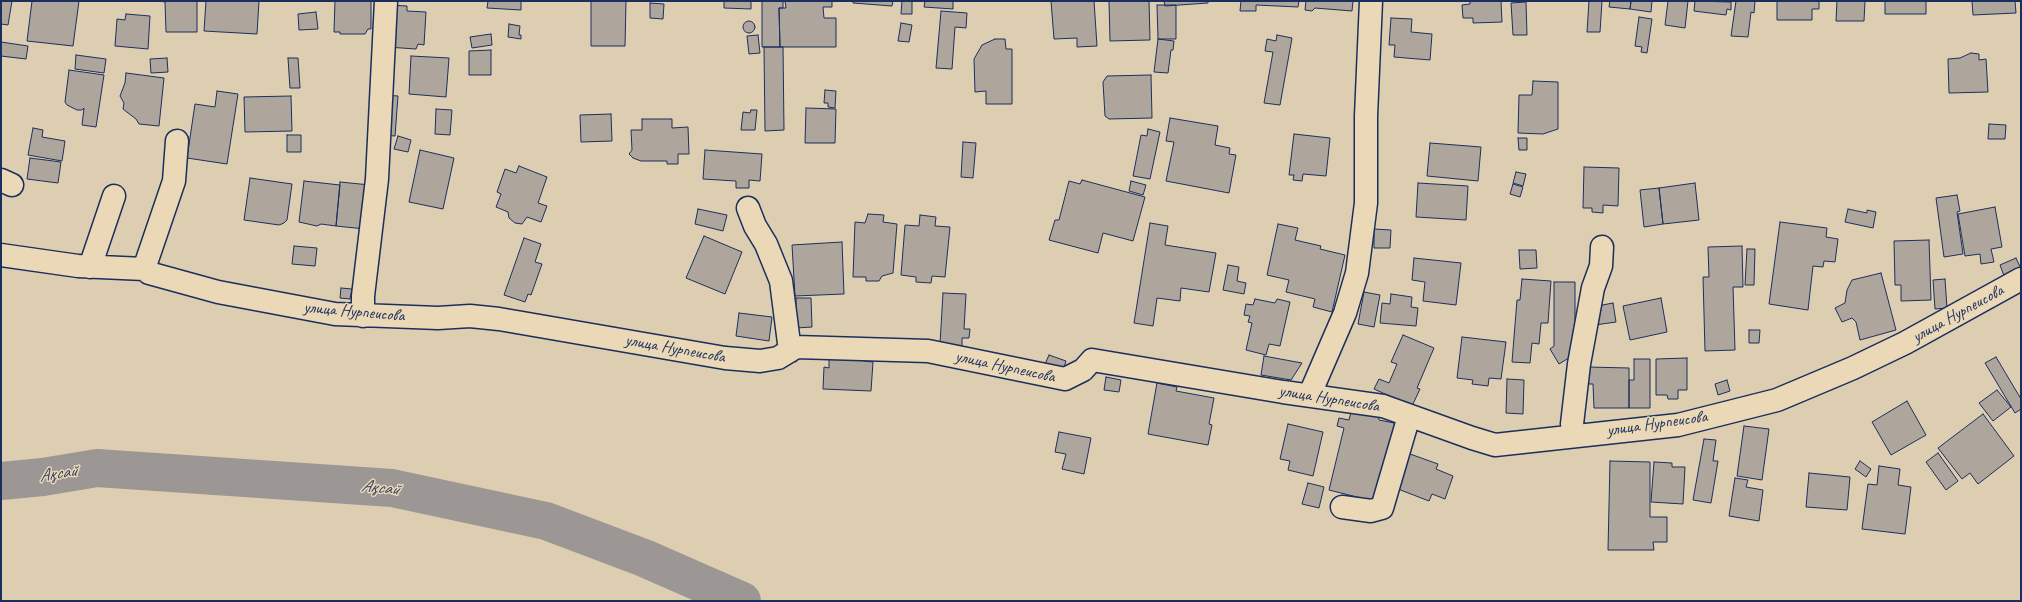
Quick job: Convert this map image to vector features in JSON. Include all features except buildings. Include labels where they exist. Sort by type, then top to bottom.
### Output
[{"type":"street","points":[[363,316],[363,296],[377,179],[386,1]]},
{"type":"street","points":[[1310,394],[1345,313],[1357,273],[1366,203],[1366,116],[1371,1]]},
{"type":"street","points":[[144,269],[174,181],[177,141]]},
{"type":"street","points":[[90,267],[114,196]]},
{"type":"street","points":[[748,208],[755,226],[766,244],[781,281],[790,351]]},
{"type":"street","points":[[1574,435],[1572,424],[1579,364],[1593,288],[1601,266],[1602,247]]},
{"type":"street","name":"улица Нурпеисова","points":[[1,255],[41,262],[90,267],[144,269],[149,273],[218,292],[335,314],[438,318],[470,316],[499,319],[725,358],[760,361],[778,358],[796,347],[928,351],[1065,380],[1084,370],[1092,360],[1283,392],[1310,394],[1383,406],[1495,445],[1524,443],[1574,435],[1678,425],[1777,400],[1853,368],[1905,343],[2021,279]]},
{"type":"street","points":[[1342,507],[1371,511],[1382,508],[1409,416]]},
{"type":"waterway","name":"Ақсай","points":[[1,481],[43,477],[97,468],[392,488],[546,521],[644,558],[742,601]]}]
